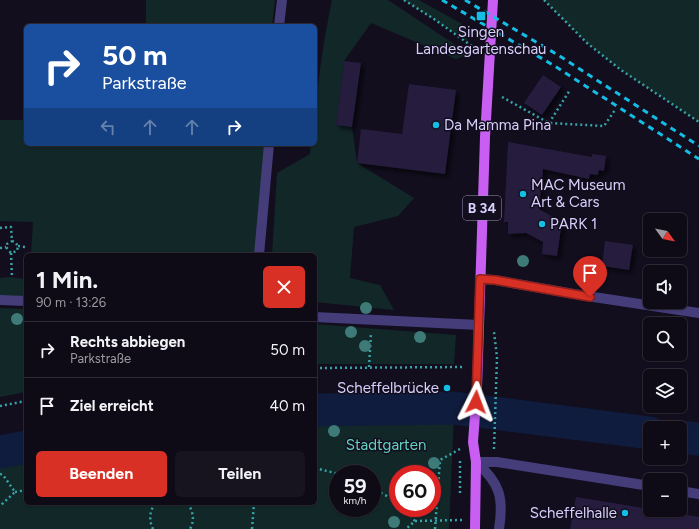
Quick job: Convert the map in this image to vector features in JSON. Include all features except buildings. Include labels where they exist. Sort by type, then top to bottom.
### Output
[{"type":"main road","name":"B 34","points":[[475,525],[476,462],[473,442],[477,388],[487,95],[493,0]]},
{"type":"street","points":[[280,24],[282,0]]},
{"type":"street","points":[[259,253],[269,146]]},
{"type":"street","points":[[480,279],[495,280],[574,294],[699,313]]},
{"type":"street","points":[[0,300],[24,301]]},
{"type":"street","points":[[317,317],[479,325]]},
{"type":"street","points":[[476,462],[497,462],[643,485]]},
{"type":"street","points":[[476,462],[489,474],[500,493],[499,529]]},
{"type":"street","points":[[687,492],[699,494]]},
{"type":"path","points":[[404,0],[478,50]]},
{"type":"path","points":[[544,0],[587,43],[621,70],[699,122]]},
{"type":"path","points":[[549,123],[570,90]]},
{"type":"path","points":[[487,95],[500,97],[549,123],[604,126],[615,110]]},
{"type":"path","points":[[0,228],[11,227],[12,241]]},
{"type":"path","points":[[12,241],[18,246],[25,247]]},
{"type":"path","points":[[6,248],[7,244],[12,241]]},
{"type":"path","points":[[11,253],[17,251],[18,246]]},
{"type":"path","points":[[0,248],[6,248],[11,253],[12,278]]},
{"type":"path","points":[[369,367],[372,319]]},
{"type":"path","points":[[494,330],[497,357],[494,444]]},
{"type":"path","points":[[317,368],[466,367]]},
{"type":"path","points":[[0,406],[24,401]]},
{"type":"path","points":[[435,529],[440,460],[473,442]]},
{"type":"path","points":[[460,445],[460,497]]},
{"type":"path","points":[[317,468],[329,472]]},
{"type":"path","points":[[0,474],[3,475],[15,492]]},
{"type":"path","points":[[0,506],[15,492],[24,490]]},
{"type":"path","points":[[153,529],[150,520],[155,505]]},
{"type":"path","points":[[189,505],[194,518],[190,529]]},
{"type":"path","points":[[252,529],[254,505]]},
{"type":"path","points":[[459,525],[460,512]]},
{"type":"path","points":[[411,517],[414,521]]},
{"type":"path","points":[[406,529],[414,521],[460,520],[475,525]]},
{"type":"green space","points":[[146,0],[275,0],[272,24],[146,24]]},
{"type":"green space","points":[[332,0],[388,0],[469,54],[456,59],[371,23],[344,61],[336,125],[352,127],[357,163],[414,198],[398,216],[354,227],[350,278],[380,285],[394,310],[317,302],[317,253],[272,253],[277,173],[310,154],[311,146],[317,146],[317,99],[325,36]]},
{"type":"green space","points":[[404,0],[419,0],[462,24],[468,42]]},
{"type":"green space","points":[[544,0],[699,0],[699,122],[621,70],[587,43]]},
{"type":"green space","points":[[0,120],[24,120],[24,146],[269,146],[259,253],[31,253],[33,222],[0,221]]},
{"type":"green space","points":[[9,277],[24,279],[24,301],[0,300],[0,278]]},
{"type":"green space","points":[[0,308],[24,309],[24,392],[0,397]]},
{"type":"green space","points":[[317,324],[456,335],[454,364],[317,364]]},
{"type":"green space","name":"Stadtgarten","points":[[454,413],[449,529],[0,529],[0,466],[24,462],[24,505],[317,505],[317,415]]},
{"type":"waterway","points":[[317,410],[453,408],[643,432]]},
{"type":"waterway","points":[[687,438],[699,439]]},
{"type":"waterway","points":[[0,452],[24,447]]},
{"type":"railway","points":[[442,0],[553,65],[699,159]]},
{"type":"railway","points":[[465,0],[558,55],[699,146]]},
{"type":"place","name":"Singen Landesgartenschau","points":[[481,16]]},
{"type":"place","name":"Da Mamma Pina","points":[[436,125]]},
{"type":"place","name":"MAC Museum Art & Cars","points":[[523,194]]},
{"type":"place","name":"PARK 1","points":[[542,224]]},
{"type":"place","name":"Scheffelbrücke","points":[[447,388]]},
{"type":"place","name":"Scheffelhalle","points":[[625,513]]},
{"type":"route","points":[[476,402],[480,279],[495,280],[590,297]]}]
